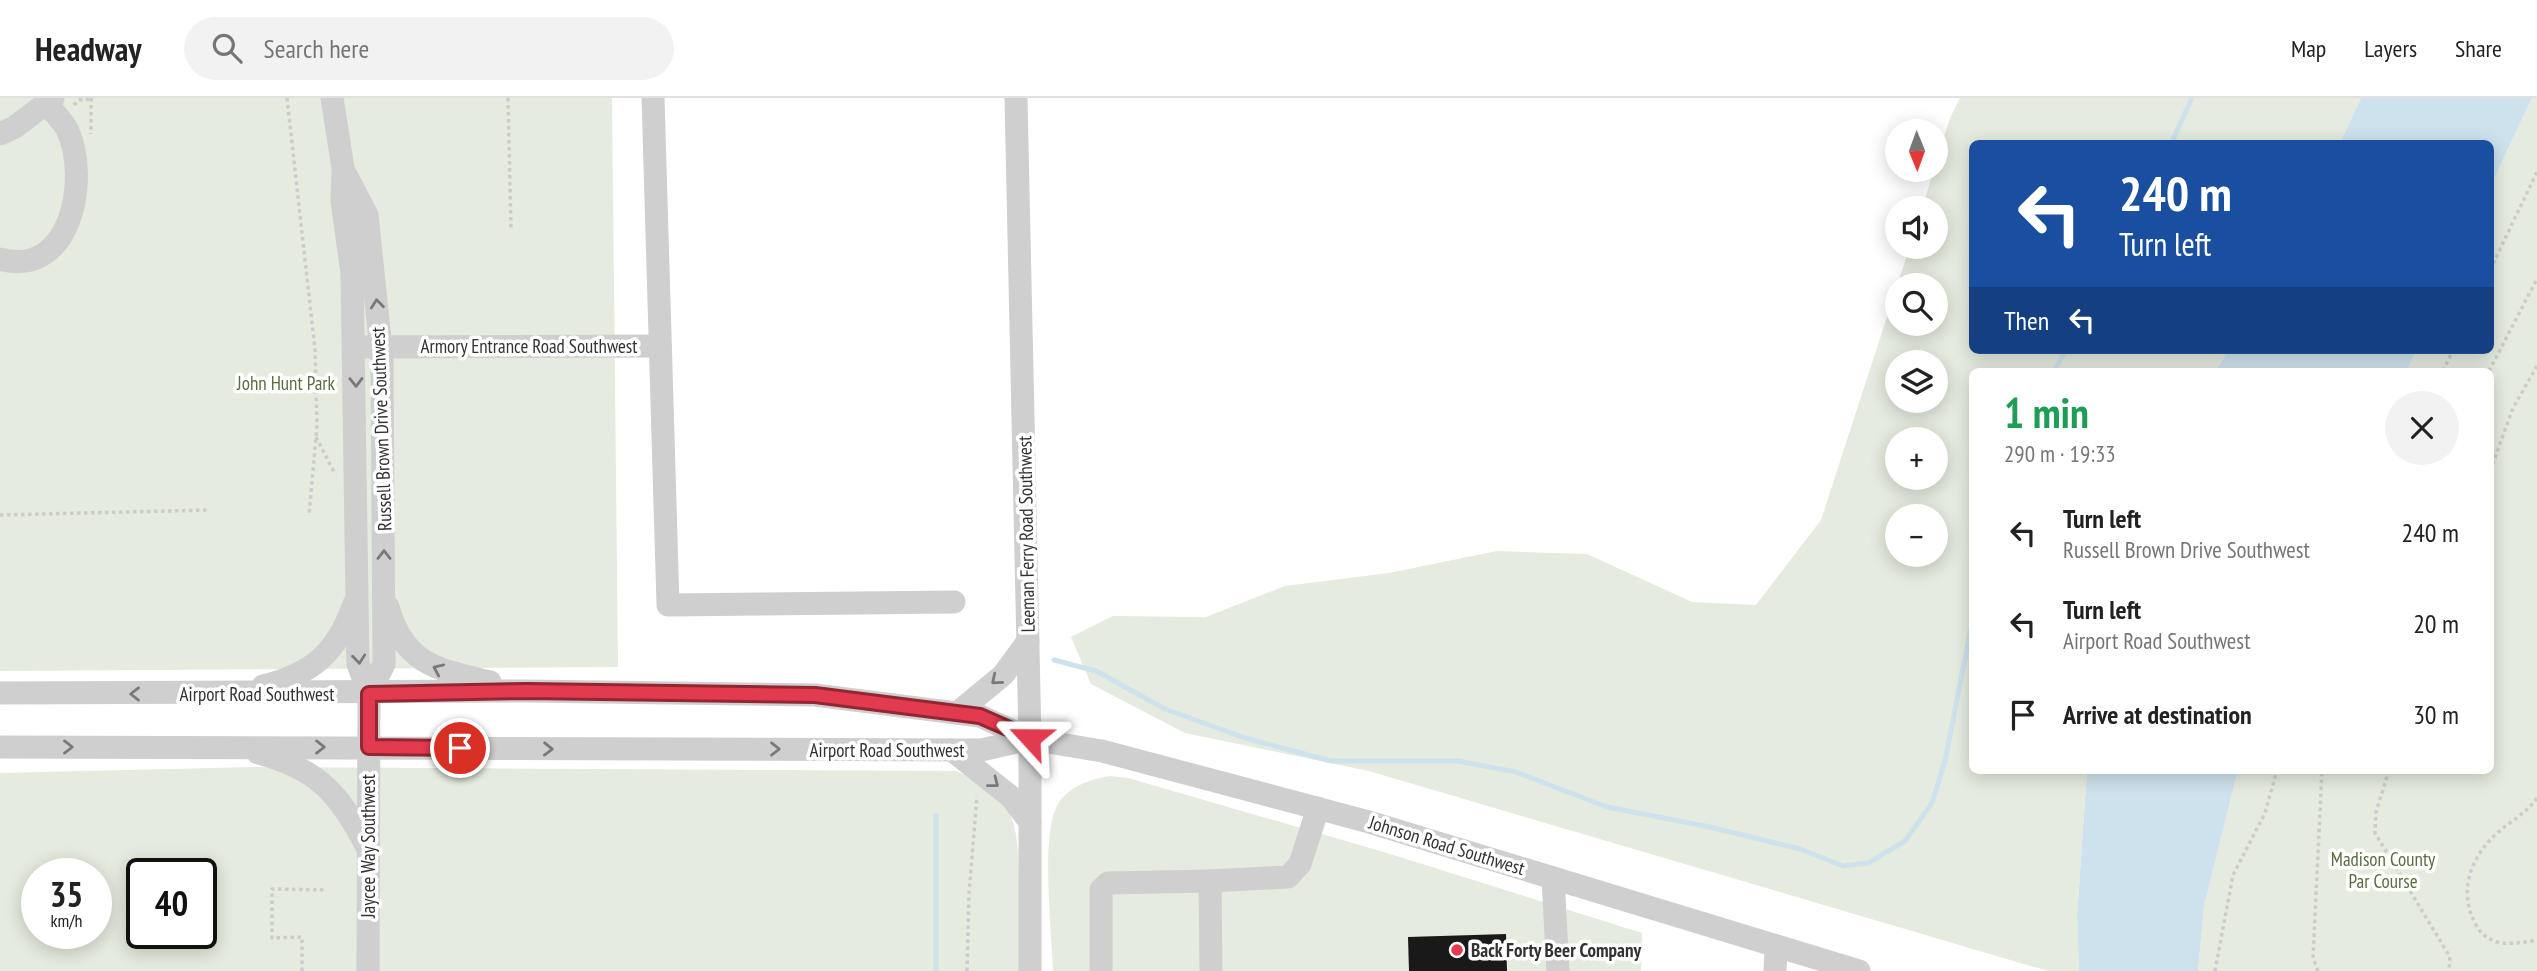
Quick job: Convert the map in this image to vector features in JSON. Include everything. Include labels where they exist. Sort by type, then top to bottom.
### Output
[{"type":"street","name":"Russell Brown Drive Southwest","points":[[332,98],[343,168],[342,201],[352,273],[358,664],[369,694],[369,720]]},
{"type":"street","points":[[653,98],[668,606],[954,602]]},
{"type":"street","name":"Leeman Ferry Road Southwest","points":[[1016,98],[1030,738],[1030,971]]},
{"type":"street","points":[[0,134],[15,127],[50,101],[66,127],[73,147],[74,208],[64,234],[53,248],[31,260],[0,259]]},
{"type":"street","name":"Russell Brown Drive Southwest","points":[[343,168],[367,215],[380,346],[384,664],[369,694]]},
{"type":"street","name":"Armory Entrance Road Southwest","points":[[355,347],[660,345]]},
{"type":"street","points":[[384,594],[392,622],[408,648],[422,661],[445,673],[527,691]]},
{"type":"street","points":[[228,694],[267,686],[300,674],[323,658],[346,626],[358,595]]},
{"type":"street","points":[[957,713],[1003,675],[1028,641]]},
{"type":"street","name":"Airport Road Southwest","points":[[0,692],[369,694],[527,691],[815,695],[980,716],[1030,738]]},
{"type":"street","name":"Jaycee Way Southwest","points":[[368,971],[369,720]]},
{"type":"street","name":"Airport Road Southwest","points":[[0,747],[981,750],[1030,738]]},
{"type":"street","name":"Johnson Road Southwest","points":[[1030,738],[1102,751],[1318,808],[1859,971]]},
{"type":"street","points":[[231,746],[307,770],[334,791],[368,848]]},
{"type":"street","points":[[952,750],[1011,797],[1030,822]]},
{"type":"street","points":[[1101,971],[1101,890],[1108,883],[1289,877],[1300,864],[1318,808]]},
{"type":"street","points":[[1553,878],[1558,971]]},
{"type":"street","points":[[1209,881],[1211,971]]},
{"type":"street","points":[[1775,971],[1776,946]]},
{"type":"path","points":[[287,98],[315,350],[317,425],[309,516]]},
{"type":"path","points":[[508,98],[511,231]]},
{"type":"path","points":[[2494,262],[2537,172]]},
{"type":"path","points":[[2491,368],[2537,279]]},
{"type":"path","points":[[2494,460],[2513,408],[2537,366]]},
{"type":"path","points":[[0,515],[209,510]]},
{"type":"path","points":[[2215,971],[2233,875],[2265,813],[2276,774]]},
{"type":"path","points":[[2318,971],[2313,958],[2322,774]]},
{"type":"path","points":[[2388,774],[2375,812],[2375,833],[2449,957],[2449,971]]},
{"type":"path","points":[[967,971],[977,790]]},
{"type":"path","points":[[2537,798],[2491,839],[2468,877],[2466,908],[2483,937],[2506,946],[2537,940]]},
{"type":"path","points":[[303,971],[302,937],[272,938],[271,889],[327,890]]},
{"type":"green space","name":"John Hunt Park","points":[[0,98],[612,98],[618,667],[0,671]]},
{"type":"green space","points":[[1960,98],[2361,98],[2341,140],[1969,140],[1969,354],[2226,354],[2218,368],[1969,368],[1969,774],[2087,774],[2077,916],[2079,971],[2048,971],[1369,771],[1185,733],[1091,684],[1071,637],[1113,616],[1206,617],[1285,586],[1389,573],[1497,551],[1587,554],[1692,602],[1756,605],[1821,520],[1885,323],[1885,336],[1948,336],[1948,273],[1901,273],[1906,259],[1948,259],[1948,196],[1926,196],[1930,182],[1948,182],[1948,124]]},
{"type":"green space","name":"Madison County Par Course","points":[[2532,98],[2537,98],[2537,971],[2198,971],[2204,907],[2237,774],[2494,774],[2494,368],[2408,368],[2414,354],[2494,354],[2494,179]]},
{"type":"green space","points":[[254,767],[956,771],[991,790],[1010,814],[1015,828],[1019,863],[1021,971],[0,971],[0,773]]},
{"type":"green space","points":[[1110,776],[1128,778],[1387,853],[1642,933],[1641,971],[1053,971],[1048,860],[1053,818],[1058,804],[1068,792],[1088,781]]},
{"type":"water","points":[[2361,98],[2532,98],[2494,179],[2494,140],[2341,140]]},
{"type":"water","points":[[2226,354],[2414,354],[2408,368],[2218,368]]},
{"type":"water","points":[[2087,774],[2237,774],[2204,907],[2198,971],[2079,971],[2077,916]]},
{"type":"building","name":"Back Forty Beer Company","points":[[1506,934],[1507,971],[1409,971],[1408,937]]},
{"type":"waterway","points":[[2173,140],[2192,98]]},
{"type":"waterway","points":[[2056,368],[2064,354]]},
{"type":"waterway","points":[[1054,660],[1096,671],[1165,709],[1245,738],[1331,761],[1458,761],[1516,772],[1607,807],[1710,827],[1800,849],[1843,866],[1868,863],[1905,841],[1932,803],[1945,761],[1969,638]]},
{"type":"waterway","points":[[936,815],[936,971]]},
{"type":"place","name":"Back Forty Beer Company","points":[[1457,950]]},
{"type":"route","points":[[460,748],[369,747],[369,694],[527,691],[815,695],[980,716],[1030,738]]}]
